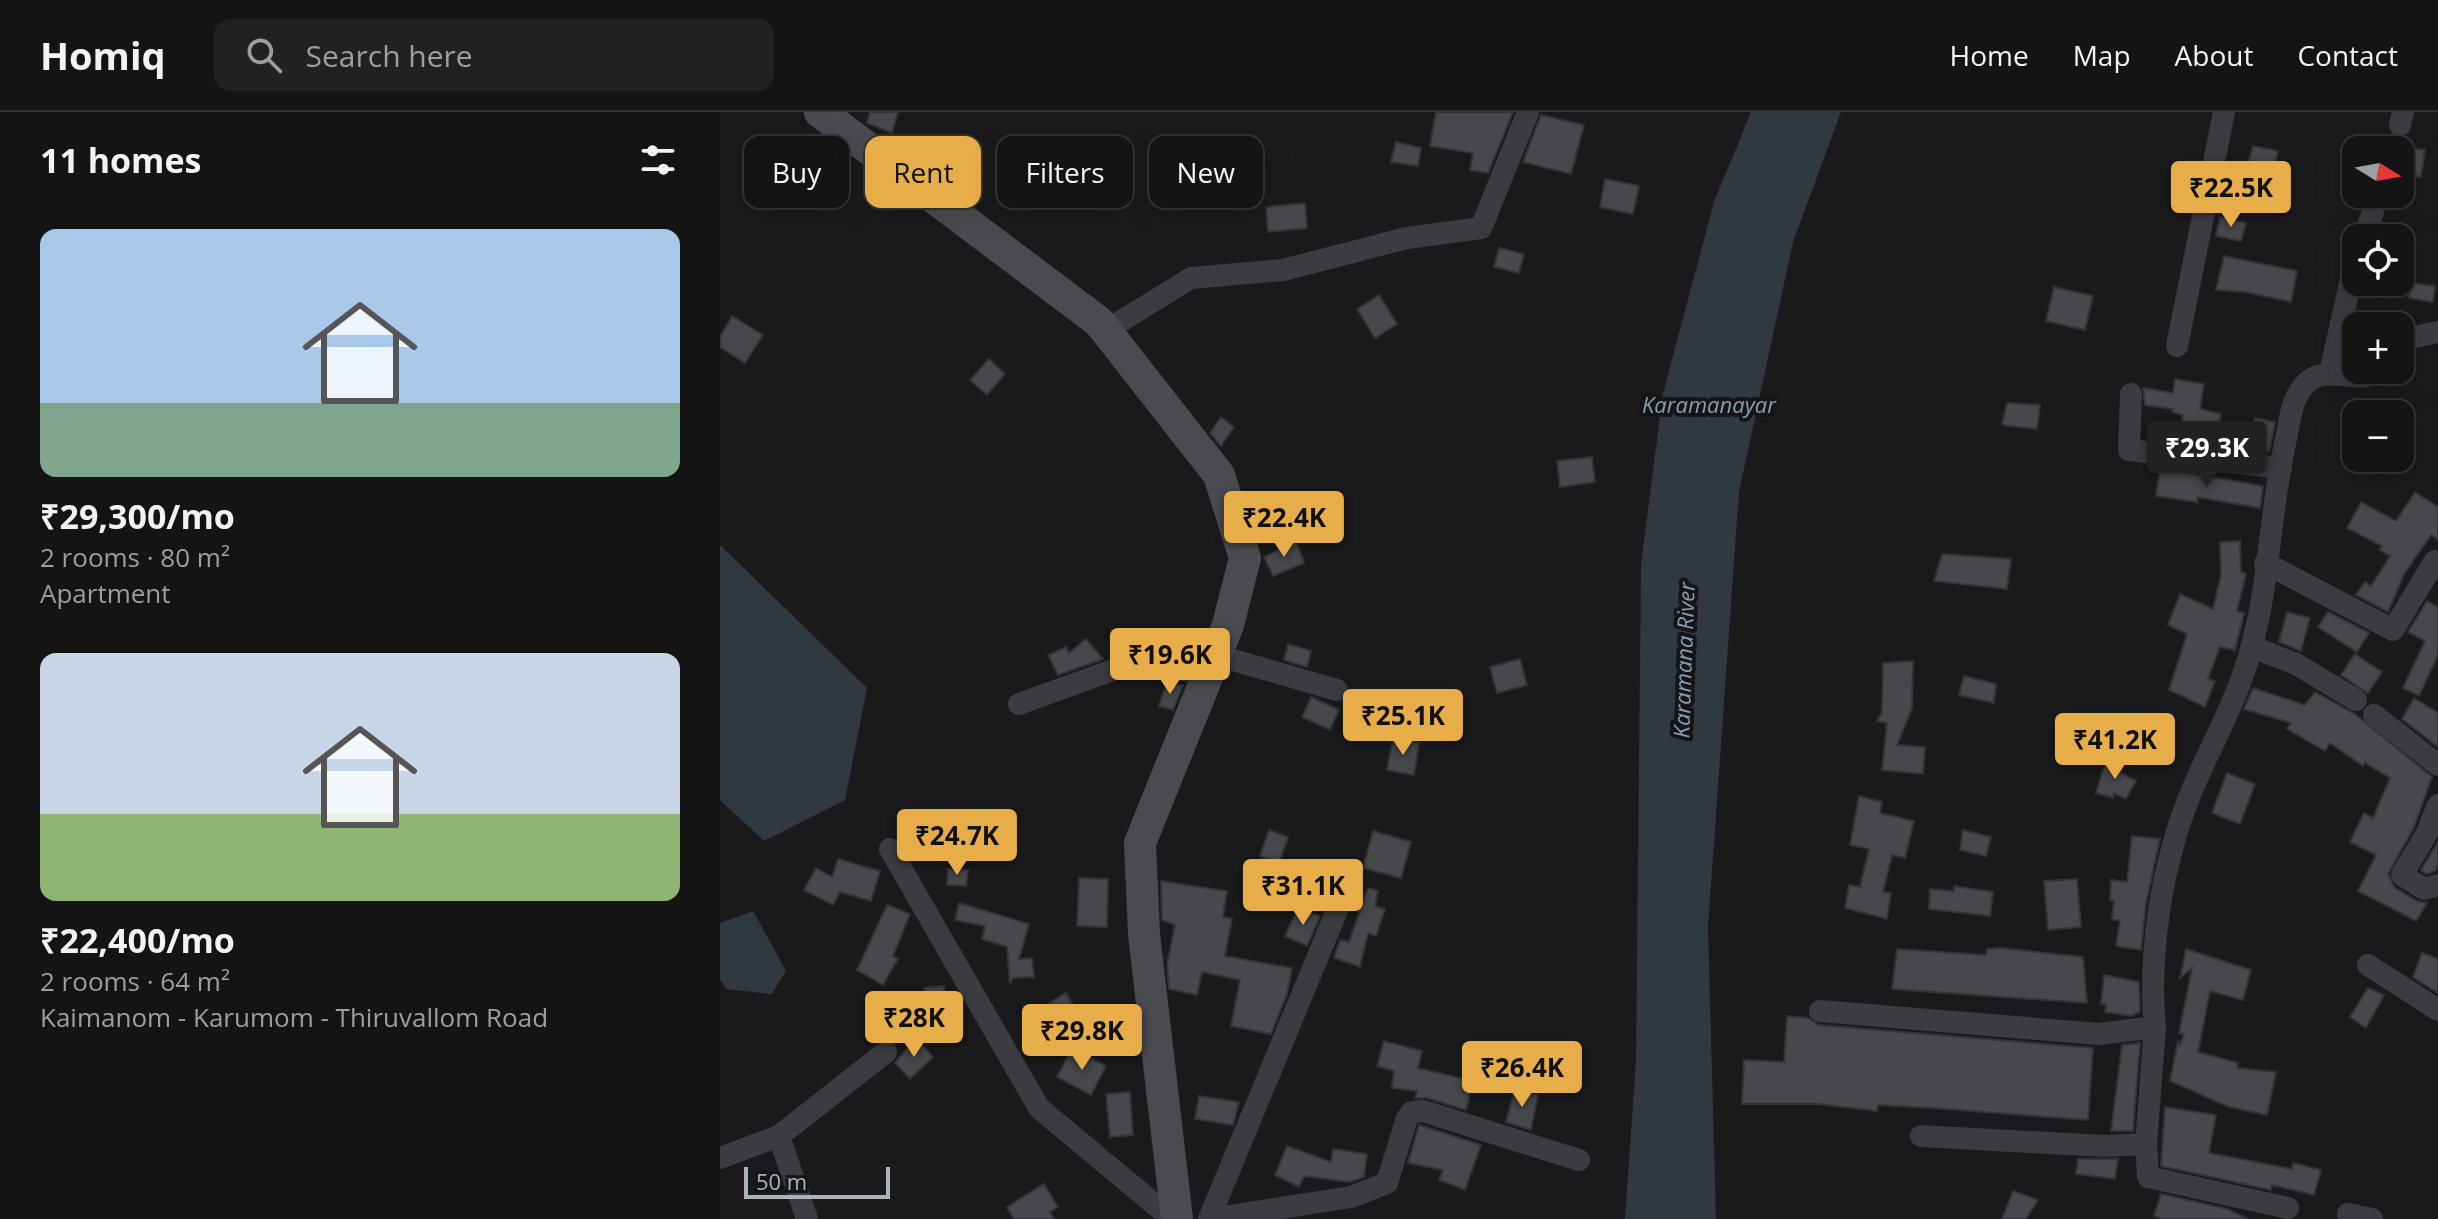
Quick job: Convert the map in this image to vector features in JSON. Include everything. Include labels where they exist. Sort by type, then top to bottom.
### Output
[{"type":"main road","points":[[820,112],[1105,331],[1219,475],[1245,558],[1228,625],[1140,843],[1144,934],[1174,1219]]},
{"type":"street","points":[[1105,331],[1191,278],[1283,270],[1407,238],[1481,228],[1528,112]]},
{"type":"street","points":[[2177,346],[2224,112]]},
{"type":"street","points":[[2368,224],[2373,212]]},
{"type":"street","points":[[2330,373],[2347,296]]},
{"type":"street","points":[[2414,337],[2438,332]]},
{"type":"street","points":[[2288,1208],[2148,1177],[2146,1144],[2155,1027],[2152,1001],[2158,923],[2176,834],[2240,683],[2252,647],[2281,468],[2296,398],[2313,377],[2330,373],[2342,374]]},
{"type":"street","points":[[2131,394],[2129,450],[2281,468]]},
{"type":"street","points":[[2265,563],[2393,630],[2435,561],[2438,562]]},
{"type":"street","points":[[2252,647],[2296,664],[2356,700]]},
{"type":"street","points":[[1019,704],[1124,666],[1212,664],[1337,690]]},
{"type":"street","points":[[2374,715],[2438,765]]},
{"type":"street","points":[[2438,805],[2427,833],[2402,875],[2424,889],[2438,885]]},
{"type":"street","points":[[890,849],[1039,1108],[1174,1219]]},
{"type":"street","points":[[1210,1219],[1338,908]]},
{"type":"street","points":[[2368,965],[2438,1010]]},
{"type":"street","points":[[1820,1011],[2099,1034],[2155,1027]]},
{"type":"street","points":[[720,1158],[779,1136],[886,1052]]},
{"type":"street","points":[[1210,1219],[1351,1197],[1387,1183],[1402,1130],[1412,1112],[1438,1113],[1579,1160]]},
{"type":"street","points":[[779,1136],[807,1219]]},
{"type":"street","points":[[1921,1136],[2103,1146],[2146,1144]]},
{"type":"street","points":[[2348,1214],[2372,1219]]},
{"type":"water","name":"Karamanayar","points":[[1751,112],[1841,112],[1793,242],[1739,492],[1708,927],[1716,1219],[1625,1219],[1636,1061],[1641,565],[1663,393],[1714,202]]},
{"type":"water","points":[[720,545],[867,688],[845,800],[764,841],[720,800]]},
{"type":"water","points":[[753,911],[786,971],[772,994],[726,989],[720,980],[720,923]]},
{"type":"building","points":[[870,112],[898,112],[892,133],[867,123]]},
{"type":"building","points":[[1436,112],[1513,112],[1488,173],[1470,170],[1473,153],[1430,146]]},
{"type":"building","points":[[1541,115],[1584,125],[1571,174],[1523,162]]},
{"type":"building","points":[[1396,142],[1421,148],[1418,166],[1391,162]]},
{"type":"building","points":[[2253,146],[2278,151],[2268,192],[2243,184]]},
{"type":"building","points":[[2414,148],[2425,150],[2421,177],[2414,176]]},
{"type":"building","points":[[1605,179],[1639,186],[1633,214],[1600,207]]},
{"type":"building","points":[[1305,203],[1307,228],[1268,232],[1266,207]]},
{"type":"building","points":[[2220,217],[2246,223],[2241,241],[2216,236]]},
{"type":"building","points":[[1499,248],[1524,254],[1519,273],[1494,267]]},
{"type":"building","points":[[2224,256],[2297,271],[2291,302],[2245,292],[2216,290]]},
{"type":"building","points":[[2414,283],[2435,286],[2433,302],[2409,298],[2414,296]]},
{"type":"building","points":[[2054,287],[2093,296],[2085,330],[2046,321]]},
{"type":"building","points":[[1379,295],[1397,324],[1375,338],[1357,309]]},
{"type":"building","points":[[732,316],[763,335],[745,363],[720,347],[720,337]]},
{"type":"building","points":[[989,359],[1005,374],[987,395],[970,380]]},
{"type":"building","points":[[2175,379],[2204,384],[2200,409],[2221,414],[2219,425],[2252,430],[2255,418],[2275,422],[2269,452],[2177,436],[2183,415],[2172,412],[2173,409],[2145,405],[2143,388],[2173,393]]},
{"type":"building","points":[[2007,403],[2040,405],[2037,429],[2002,425]]},
{"type":"building","points":[[1221,417],[1234,427],[1221,446],[1210,433]]},
{"type":"building","points":[[1592,457],[1595,482],[1560,487],[1557,461]]},
{"type":"building","points":[[2160,468],[2263,486],[2260,508],[2197,497],[2197,502],[2156,496]]},
{"type":"building","points":[[2415,492],[2438,507],[2438,540],[2431,535],[2404,574],[2388,612],[2356,595],[2365,582],[2371,586],[2390,556],[2380,550],[2382,546],[2347,528],[2361,502],[2396,521]]},
{"type":"building","points":[[1296,541],[1304,563],[1273,576],[1264,557]]},
{"type":"building","points":[[2240,541],[2241,572],[2246,574],[2237,611],[2244,613],[2235,650],[2220,647],[2208,679],[2215,681],[2205,707],[2169,690],[2187,634],[2168,625],[2180,594],[2213,609],[2221,575],[2220,542]]},
{"type":"building","points":[[1942,554],[2011,559],[2007,589],[1934,581]]},
{"type":"building","points":[[2427,601],[2438,607],[2438,655],[2419,696],[2403,688],[2425,641],[2408,632]]},
{"type":"building","points":[[2287,612],[2310,618],[2301,651],[2279,642]]},
{"type":"building","points":[[2328,612],[2369,633],[2357,652],[2318,627]]},
{"type":"building","points":[[1086,639],[1103,659],[1058,675],[1048,655],[1066,647],[1069,653]]},
{"type":"building","points":[[1288,644],[1311,651],[1307,667],[1284,660]]},
{"type":"building","points":[[2355,654],[2382,672],[2368,693],[2341,675]]},
{"type":"building","points":[[1520,659],[1527,685],[1497,693],[1490,667]]},
{"type":"building","points":[[1913,661],[1912,708],[1897,745],[1925,747],[1923,774],[1882,770],[1887,723],[1877,721],[1882,712],[1883,663]]},
{"type":"building","points":[[1964,676],[1996,684],[1994,703],[1959,695]]},
{"type":"building","points":[[1166,683],[1183,685],[1173,710],[1159,706]]},
{"type":"building","points":[[2253,688],[2305,705],[2315,692],[2355,714],[2432,777],[2414,827],[2388,874],[2394,887],[2417,901],[2427,903],[2416,921],[2358,891],[2376,855],[2350,842],[2364,813],[2373,818],[2390,778],[2365,763],[2363,766],[2330,743],[2325,751],[2287,729],[2291,723],[2244,709]]},
{"type":"building","points":[[1311,697],[1339,710],[1330,730],[1302,717]]},
{"type":"building","points":[[2414,698],[2438,713],[2438,747],[2402,719]]},
{"type":"building","points":[[1393,738],[1419,743],[1414,775],[1387,770]]},
{"type":"building","points":[[2106,760],[2124,766],[2121,773],[2136,781],[2126,799],[2114,793],[2113,798],[2096,793]]},
{"type":"building","points":[[2227,773],[2255,784],[2240,824],[2212,813]]},
{"type":"building","points":[[1859,796],[1882,802],[1880,813],[1914,821],[1905,858],[1892,855],[1883,892],[1891,893],[1887,919],[1845,908],[1849,885],[1860,887],[1869,849],[1850,845]]},
{"type":"building","points":[[1269,830],[1288,837],[1279,863],[1260,856]]},
{"type":"building","points":[[1963,830],[1991,837],[1986,856],[1960,850]]},
{"type":"building","points":[[1373,831],[1411,842],[1401,878],[1363,868]]},
{"type":"building","points":[[2132,836],[2160,839],[2146,903],[2141,950],[2116,946],[2120,920],[2112,920],[2114,901],[2110,900],[2111,880],[2127,882]]},
{"type":"building","points":[[2438,842],[2438,866],[2435,871],[2426,874],[2421,870]]},
{"type":"building","points":[[838,859],[880,871],[871,901],[840,892],[833,905],[804,890],[816,868],[832,877]]},
{"type":"building","points":[[948,869],[968,870],[966,886],[947,885]]},
{"type":"building","points":[[1079,878],[1108,879],[1107,927],[1077,926]]},
{"type":"building","points":[[2077,879],[2081,927],[2048,930],[2044,881]]},
{"type":"building","points":[[1161,881],[1227,891],[1223,917],[1232,919],[1225,956],[1292,968],[1287,994],[1271,1034],[1231,1026],[1240,980],[1202,972],[1197,995],[1169,989],[1167,964],[1175,925],[1162,920]]},
{"type":"building","points":[[1954,886],[1993,892],[1990,916],[1929,909],[1930,889],[1954,891]]},
{"type":"building","points":[[1368,888],[1378,891],[1375,906],[1385,909],[1376,936],[1368,933],[1360,967],[1334,958],[1340,940],[1349,942]]},
{"type":"building","points":[[959,903],[1029,924],[1019,959],[1032,958],[1034,977],[1013,978],[1010,983],[1007,947],[982,939],[985,926],[955,920]]},
{"type":"building","points":[[887,905],[910,914],[893,956],[898,959],[883,985],[857,970]]},
{"type":"building","points":[[1298,908],[1320,916],[1307,946],[1285,936]]},
{"type":"building","points":[[1897,949],[1986,955],[1987,949],[2083,957],[2087,1003],[1892,989]]},
{"type":"building","points":[[2186,949],[2251,970],[2243,1000],[2210,991],[2198,1052],[2238,1063],[2237,1068],[2276,1072],[2267,1115],[2229,1107],[2170,1081],[2178,1041],[2180,1045],[2184,1034],[2179,1033],[2192,968],[2180,978]]},
{"type":"building","points":[[2422,953],[2438,959],[2438,993],[2413,977]]},
{"type":"building","points":[[2104,975],[2139,982],[2140,1011],[2132,1016],[2105,1012],[2106,1004],[2101,1004]]},
{"type":"building","points":[[944,986],[946,1009],[927,1011],[924,988]]},
{"type":"building","points":[[2368,988],[2384,995],[2366,1028],[2350,1017]]},
{"type":"building","points":[[1066,993],[1079,1015],[1054,1030],[1041,1008]]},
{"type":"building","points":[[1787,1016],[1808,1018],[1819,1025],[2093,1048],[2088,1120],[1878,1105],[1877,1111],[1819,1104],[1742,1104],[1744,1060],[1784,1062]]},
{"type":"building","points":[[916,1038],[933,1057],[910,1079],[895,1063]]},
{"type":"building","points":[[1384,1041],[1422,1051],[1418,1068],[1473,1081],[1466,1110],[1427,1098],[1415,1098],[1417,1091],[1392,1088],[1394,1071],[1377,1066]]},
{"type":"building","points":[[2140,1043],[2133,1131],[2111,1131],[2122,1045]]},
{"type":"building","points":[[1072,1048],[1106,1066],[1091,1095],[1057,1077]]},
{"type":"building","points":[[1515,1088],[1538,1095],[1531,1130],[1506,1122]]},
{"type":"building","points":[[1130,1092],[1133,1135],[1110,1137],[1106,1094]]},
{"type":"building","points":[[1199,1096],[1239,1102],[1233,1125],[1195,1119]]},
{"type":"building","points":[[2165,1107],[2216,1115],[2209,1153],[2292,1169],[2293,1163],[2321,1170],[2314,1195],[2272,1185],[2271,1190],[2161,1166]]},
{"type":"building","points":[[1419,1125],[1481,1145],[1465,1190],[1439,1180],[1443,1170],[1408,1163]]},
{"type":"building","points":[[1287,1146],[1331,1162],[1333,1149],[1367,1154],[1364,1177],[1350,1182],[1304,1176],[1299,1187],[1275,1175]]},
{"type":"building","points":[[2078,1159],[2118,1159],[2115,1179],[2076,1174]]},
{"type":"building","points":[[1044,1184],[1058,1207],[1050,1212],[1054,1219],[1014,1219],[1007,1207]]},
{"type":"building","points":[[2013,1191],[2038,1200],[2026,1219],[2002,1219]]},
{"type":"building","points":[[2161,1194],[2227,1209],[2248,1219],[2163,1219],[2154,1216]]},
{"type":"water label","name":"Karamana River","points":[[1683,660]]}]
